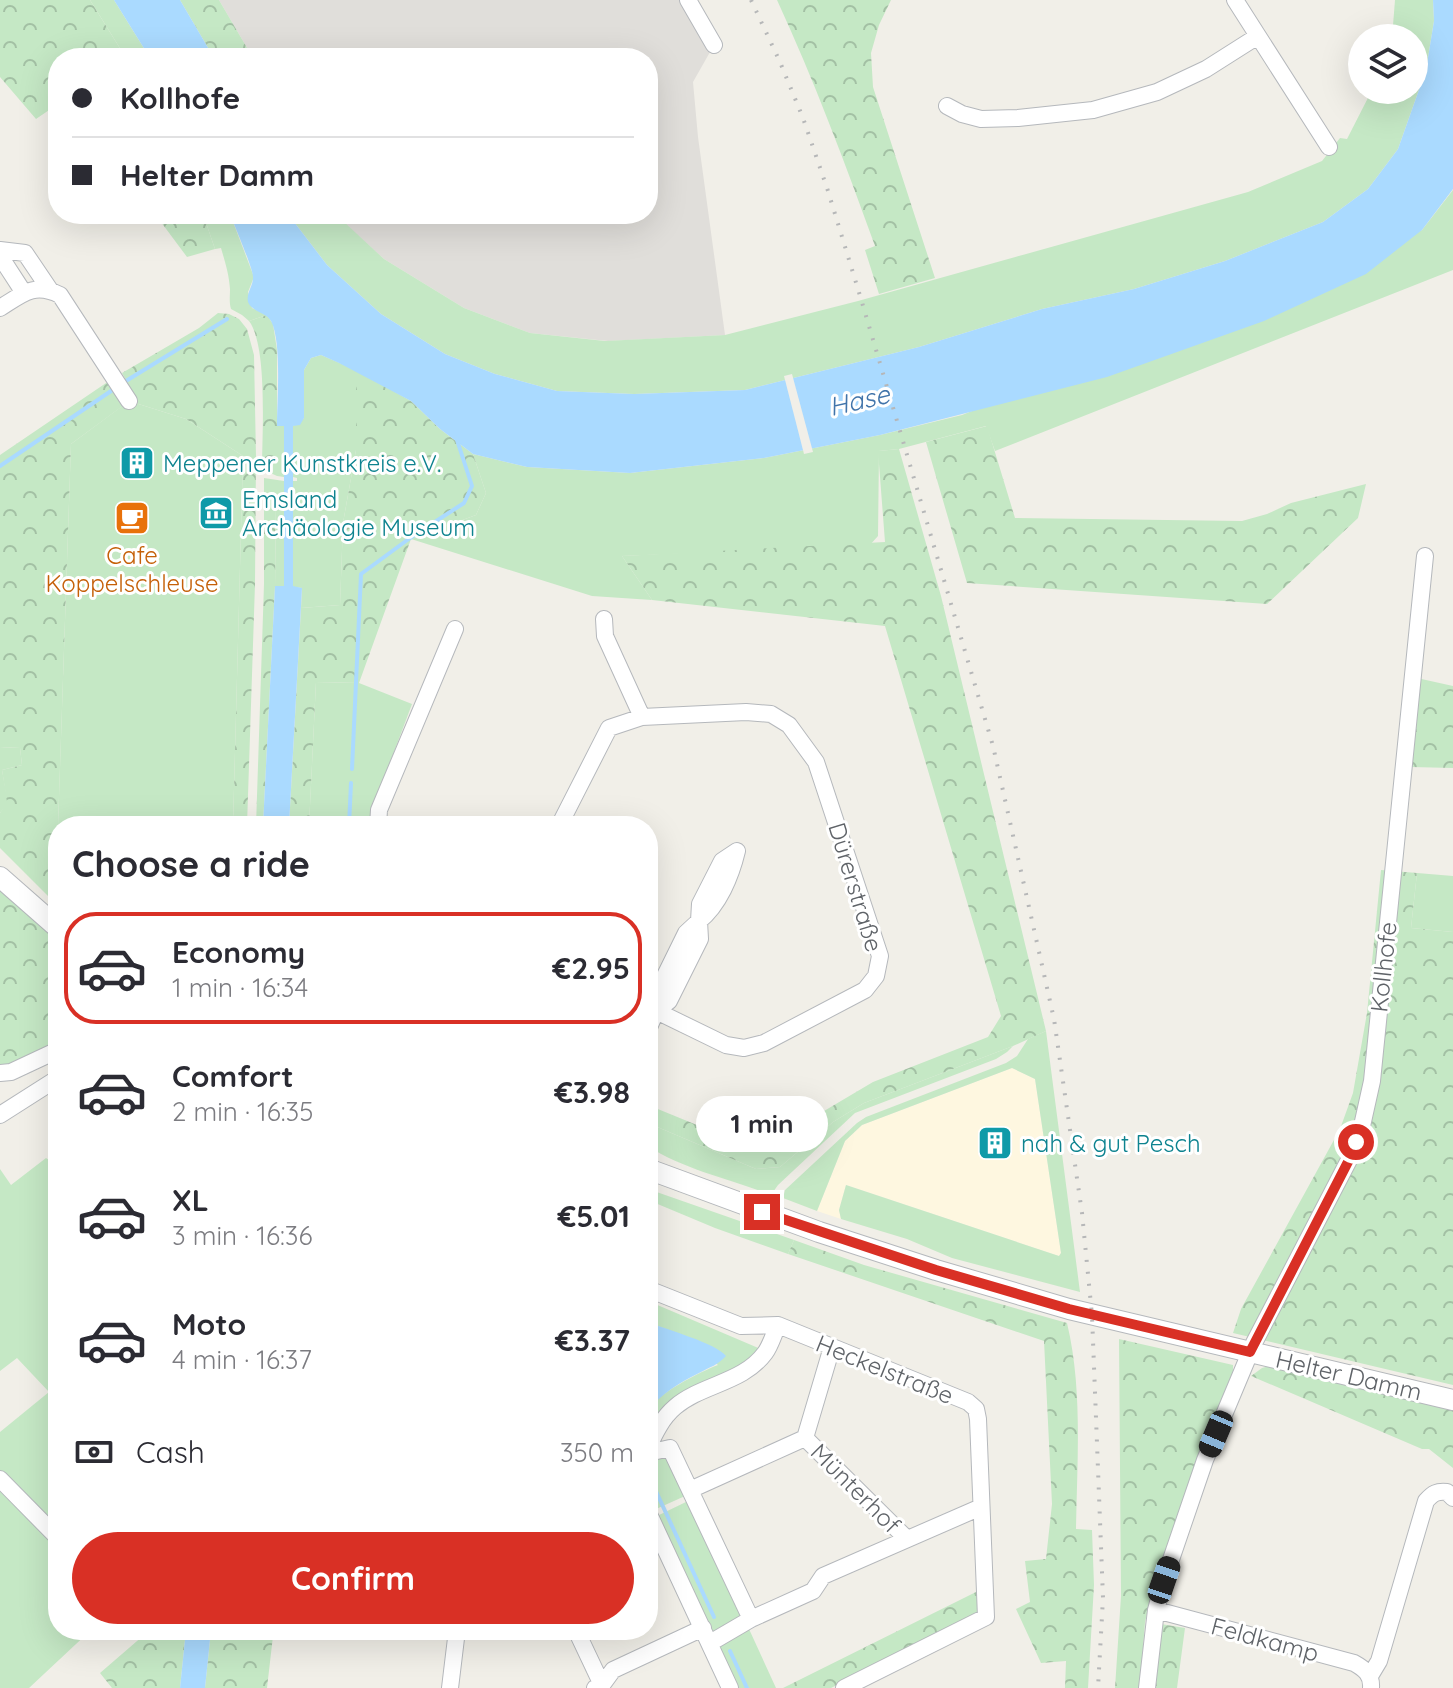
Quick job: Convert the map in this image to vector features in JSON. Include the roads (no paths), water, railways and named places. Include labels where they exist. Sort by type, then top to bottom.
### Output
[{"type":"street","points":[[688,0],[714,45]]},
{"type":"street","points":[[1235,0],[1329,147]]},
{"type":"street","points":[[947,106],[981,119],[1093,110],[1157,92],[1206,69],[1258,36]]},
{"type":"street","points":[[0,253],[25,253],[50,290]]},
{"type":"street","points":[[0,253],[24,293]]},
{"type":"street","points":[[0,308],[36,289],[50,290],[60,295],[123,391]]},
{"type":"street","name":"Kollhofe","points":[[1147,1688],[1156,1610],[1205,1460],[1250,1352],[1350,1158],[1362,1126],[1372,1081],[1425,556]]},
{"type":"street","points":[[564,816],[609,728],[642,717],[605,636],[604,619]]},
{"type":"street","points":[[379,816],[455,629]]},
{"type":"street","name":"Dürerstraße","points":[[642,717],[746,712],[771,714],[789,725],[816,762],[880,956],[876,976],[865,990],[764,1043],[744,1048],[726,1045],[658,1012]]},
{"type":"street","points":[[0,877],[48,919]]},
{"type":"street","points":[[658,990],[686,933],[699,921]]},
{"type":"street","points":[[0,1073],[11,1072],[48,1055]]},
{"type":"street","points":[[0,1115],[48,1084]]},
{"type":"street","name":"Helter Damm","points":[[658,1173],[819,1232],[1099,1317],[1453,1400]]},
{"type":"street","points":[[658,1293],[741,1326],[778,1325],[765,1353],[749,1368],[728,1381],[690,1397],[675,1407],[658,1428]]},
{"type":"street","name":"Heckelstraße","points":[[778,1325],[968,1402],[976,1409],[978,1419],[986,1617],[844,1688]]},
{"type":"street","name":"Münterhof","points":[[690,1490],[805,1438],[832,1347]]},
{"type":"street","name":"Münterhof","points":[[805,1438],[907,1539]]},
{"type":"street","points":[[658,1449],[670,1448],[751,1619]]},
{"type":"street","points":[[0,1479],[48,1528]]},
{"type":"street","name":"Feldkamp","points":[[1370,1682],[1426,1501],[1440,1491],[1447,1492],[1453,1498]]},
{"type":"street","name":"Münterhof","points":[[598,1686],[613,1670],[751,1619],[813,1591],[823,1576],[981,1507]]},
{"type":"street","points":[[658,1533],[730,1688]]},
{"type":"street","name":"Feldkamp","points":[[1156,1610],[1354,1663],[1363,1668],[1370,1682]]},
{"type":"street","points":[[450,1688],[456,1640]]},
{"type":"street","points":[[580,1640],[598,1686]]},
{"type":"water","points":[[114,0],[180,0],[208,48],[144,48]]},
{"type":"water","name":"Hase","points":[[1433,0],[1453,0],[1453,189],[1422,230],[1366,274],[1264,321],[1107,377],[880,435],[764,458],[630,473],[527,467],[473,454],[440,429],[411,401],[321,355],[311,358],[304,370],[304,418],[300,425],[293,426],[293,586],[302,588],[290,816],[264,816],[275,586],[284,586],[284,426],[277,426],[278,357],[274,330],[269,318],[248,302],[252,273],[234,224],[296,224],[327,265],[381,314],[445,354],[495,374],[557,391],[634,394],[745,390],[919,347],[1042,309],[1134,289],[1225,261],[1323,222],[1368,189],[1398,149],[1414,104],[1428,104],[1428,58],[1434,21]]},
{"type":"water","points":[[658,1326],[702,1342],[726,1356],[658,1399]]},
{"type":"water","points":[[185,1640],[210,1640],[205,1688],[180,1688]]},
{"type":"waterway","points":[[121,384],[227,319]]},
{"type":"waterway","points":[[0,466],[114,389]]},
{"type":"waterway","points":[[352,769],[361,574],[464,503],[472,486],[456,437]]},
{"type":"waterway","points":[[349,816],[351,783]]},
{"type":"waterway","points":[[658,1496],[714,1617]]},
{"type":"waterway","points":[[730,1651],[747,1688]]},
{"type":"railway","points":[[751,0],[803,118],[861,299],[993,746],[1054,1019],[1082,1213],[1092,1315],[1103,1598],[1098,1688]]},
{"type":"place","name":"Meppener Kunstkreis e.V.","points":[[137,463]]},
{"type":"place","name":"Emsland Archäologie Museum","points":[[216,513]]},
{"type":"place","name":"Cafe Koppelschleuse","points":[[132,518]]},
{"type":"place","name":"nah & gut Pesch","points":[[995,1143]]}]
